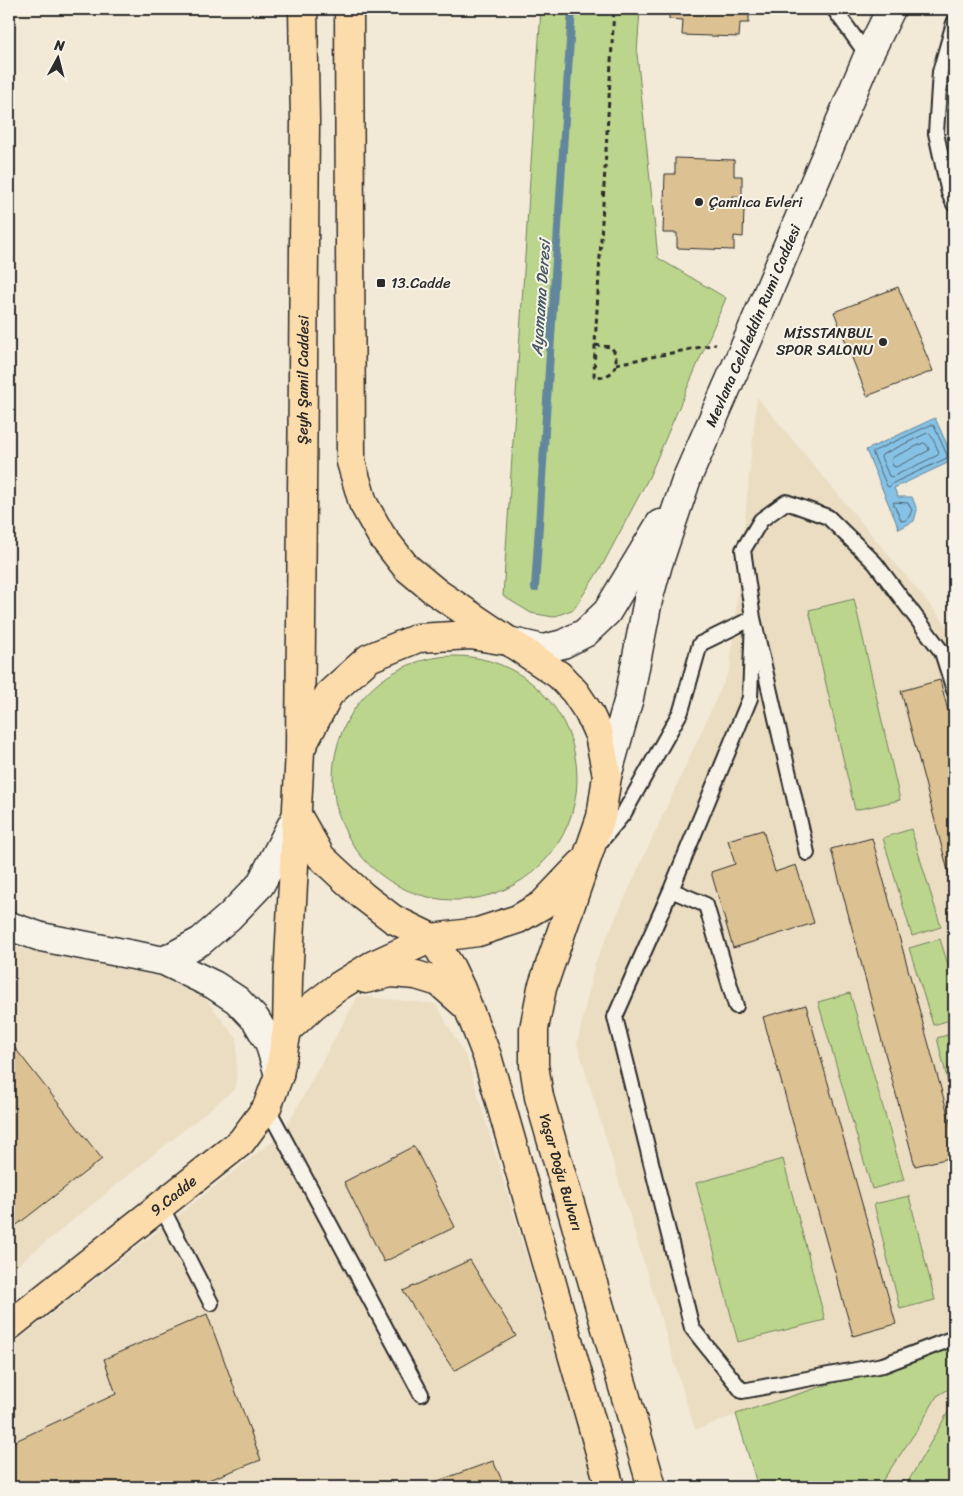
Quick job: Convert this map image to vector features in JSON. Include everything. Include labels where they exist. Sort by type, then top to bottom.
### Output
[{"type":"main road","name":"Şeyh Şamil Caddesi","points":[[297,815],[300,751],[305,131],[303,9]]},
{"type":"main road","points":[[349,9],[351,462],[363,503],[381,535],[406,567],[436,592],[508,641]]},
{"type":"main road","points":[[300,751],[329,694],[369,658],[418,638],[471,635],[508,641]]},
{"type":"main road","name":"Yaşar Doğu Bulvarı","points":[[508,641],[559,675],[575,692],[589,713],[599,735],[607,776],[601,817],[542,988],[534,1029],[534,1066],[538,1097],[652,1487]]},
{"type":"main road","points":[[297,815],[320,857],[363,896],[393,919],[432,938],[451,968],[487,1056],[610,1487]]},
{"type":"main road","name":"9.Cadde","points":[[12,1317],[161,1206],[242,1142],[267,1107],[279,1075],[286,1030],[297,815]]},
{"type":"main road","points":[[286,1030],[314,1005],[373,966],[432,938],[478,932],[518,919],[542,905],[588,856]]},
{"type":"main road","points":[[342,985],[391,973],[416,975],[439,982],[468,1007]]},
{"type":"street","name":"Mevlana Celaleddin Rumi Caddesi","points":[[687,478],[868,56],[891,9]]},
{"type":"street","points":[[508,641],[543,649],[563,644],[585,633],[608,612],[687,478]]},
{"type":"street","points":[[607,776],[629,698],[658,564],[687,478]]},
{"type":"street","points":[[164,961],[201,941],[229,917],[260,885],[297,815]]},
{"type":"street","points":[[9,926],[41,937],[164,961],[214,985],[238,1000],[256,1020],[269,1042],[279,1075]]},
{"type":"lane","points":[[834,9],[868,56]]},
{"type":"lane","points":[[954,23],[940,72],[936,133],[949,193],[954,204]]},
{"type":"lane","points":[[807,852],[753,618],[743,550],[761,520],[786,502],[828,517],[875,563],[942,652],[954,690]]},
{"type":"lane","points":[[588,856],[624,813],[681,711],[700,644],[753,618]]},
{"type":"lane","points":[[753,618],[750,698],[671,890],[616,1017],[692,1328],[742,1391],[883,1365],[954,1338]]},
{"type":"lane","points":[[671,890],[706,905],[736,1006]]},
{"type":"lane","points":[[267,1107],[421,1394]]},
{"type":"lane","points":[[161,1206],[211,1303]]},
{"type":"path","points":[[595,344],[611,347],[616,354],[616,364],[613,372],[604,377],[594,376],[595,344],[614,9]]},
{"type":"path","points":[[616,364],[749,337]]},
{"type":"shaded area","points":[[757,397],[954,634],[954,1487],[758,1487],[736,1415],[695,1430],[577,1044],[595,963],[730,669]]},
{"type":"shaded area","points":[[9,945],[193,983],[237,1039],[236,1088],[9,1272]]},
{"type":"shaded area","points":[[358,996],[436,1004],[467,1059],[596,1487],[9,1487],[9,1347],[283,1133]]},
{"type":"green space","points":[[541,9],[640,9],[637,53],[658,258],[726,298],[649,477],[603,564],[574,609],[553,617],[531,613],[503,596]]},
{"type":"green space","points":[[854,599],[900,800],[855,810],[809,610]]},
{"type":"green space","points":[[467,656],[490,661],[513,670],[541,692],[557,710],[568,731],[575,754],[577,778],[575,802],[568,825],[557,846],[541,864],[523,880],[502,891],[467,900],[443,900],[408,891],[387,880],[353,846],[342,825],[335,802],[333,766],[342,731],[353,710],[387,676],[408,665],[431,658]]},
{"type":"green space","points":[[911,829],[941,927],[912,936],[883,838]]},
{"type":"green space","points":[[940,939],[954,984],[954,1019],[933,1025],[909,948]]},
{"type":"green space","points":[[850,993],[904,1180],[872,1189],[818,1002]]},
{"type":"green space","points":[[954,1033],[954,1106],[937,1038]]},
{"type":"green space","points":[[783,1159],[825,1320],[738,1342],[696,1183]]},
{"type":"green space","points":[[909,1196],[935,1300],[900,1309],[874,1204]]},
{"type":"green space","points":[[954,1344],[954,1386],[937,1396],[919,1427],[878,1487],[758,1487],[736,1414]]},
{"type":"green space","points":[[954,1404],[954,1487],[905,1487],[952,1405]]},
{"type":"water","points":[[935,418],[954,460],[894,488],[898,497],[912,497],[917,510],[914,521],[899,529],[866,450]]},
{"type":"building","points":[[669,9],[749,9],[749,23],[740,23],[739,37],[682,35],[683,20],[669,19]]},
{"type":"building","name":"Çamlıca Evleri","points":[[675,158],[734,160],[734,176],[742,176],[742,196],[733,196],[733,208],[744,209],[743,237],[734,236],[734,250],[677,248],[677,233],[663,233],[665,174],[675,174]]},
{"type":"building","name":"MİSSTANBUL SPOR SALONU","points":[[898,287],[933,371],[867,396],[834,312]]},
{"type":"building","points":[[940,680],[954,734],[954,894],[901,691]]},
{"type":"building","points":[[763,830],[775,872],[796,865],[814,923],[733,948],[711,872],[735,864],[728,840]]},
{"type":"building","points":[[872,838],[954,1136],[954,1157],[915,1166],[831,849]]},
{"type":"building","points":[[806,1005],[896,1324],[853,1336],[763,1017]]},
{"type":"building","points":[[11,1043],[102,1159],[9,1231],[9,1045]]},
{"type":"building","points":[[414,1146],[455,1227],[384,1262],[344,1182]]},
{"type":"building","points":[[470,1260],[516,1336],[454,1371],[403,1291]]},
{"type":"building","points":[[207,1314],[261,1460],[190,1487],[9,1487],[9,1444],[116,1394],[104,1359]]},
{"type":"building","points":[[493,1461],[505,1487],[421,1487]]},
{"type":"waterway","name":"Ayamama Deresi","points":[[535,588],[572,9]]},
{"type":"place","name":"Çamlıca Evleri","points":[[699,202]]},
{"type":"place","name":"13.Cadde","points":[[381,283]]},
{"type":"place","name":"MİSSTANBUL SPOR SALONU","points":[[883,342]]}]
